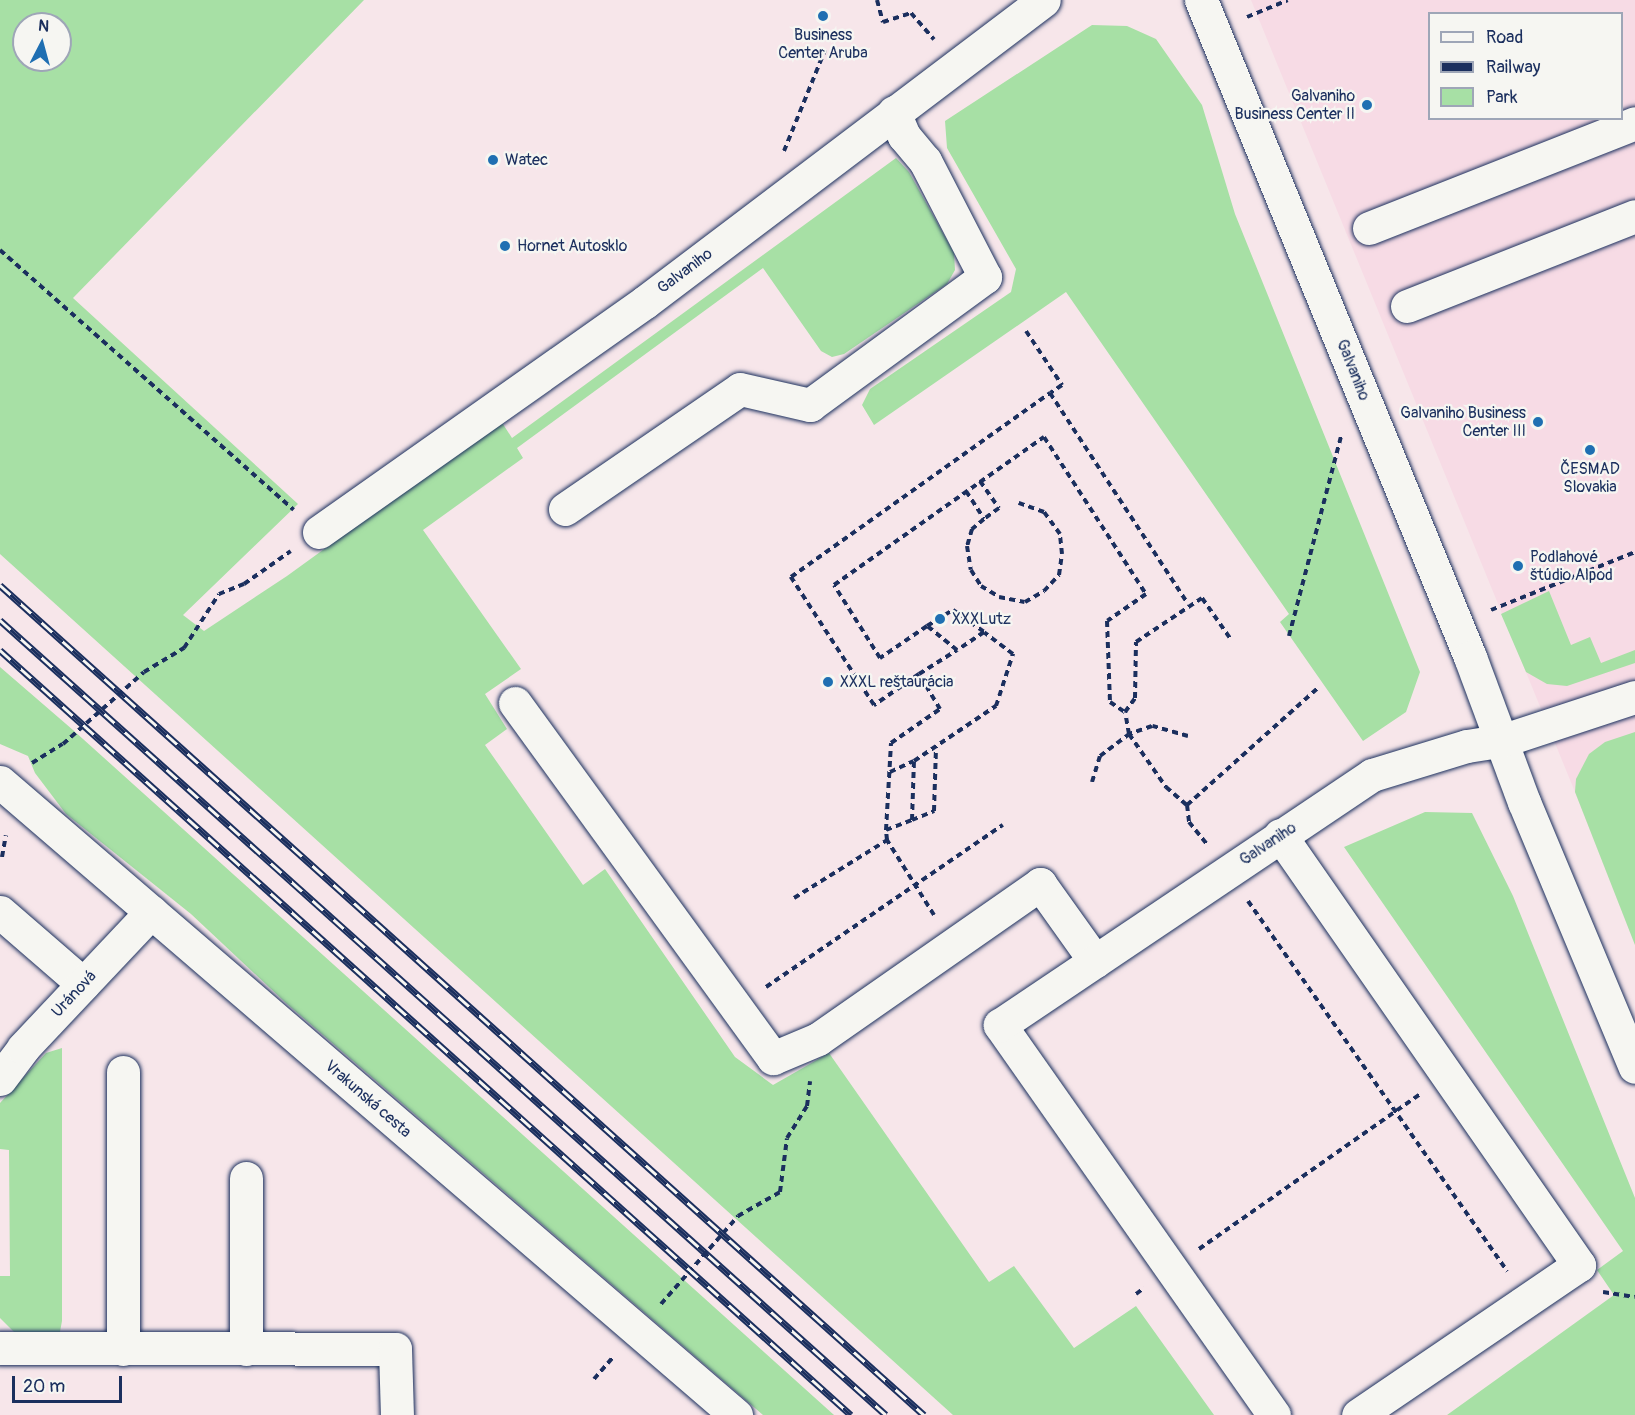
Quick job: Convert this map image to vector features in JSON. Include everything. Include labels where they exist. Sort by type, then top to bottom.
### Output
[{"type":"main road","name":"Galvaniho","points":[[319,532],[645,302],[1044,0]]},
{"type":"main road","name":"Galvaniho","points":[[1201,0],[1504,740],[1524,802],[1635,1067]]},
{"type":"main road","points":[[565,509],[740,389],[810,405],[985,277],[925,161],[904,136],[894,112]]},
{"type":"main road","points":[[1369,228],[1635,123]]},
{"type":"main road","points":[[1407,306],[1635,216]]},
{"type":"main road","name":"Galvaniho","points":[[1171,1269],[1000,1025],[1372,775],[1467,746],[1504,740],[1635,697]]},
{"type":"main road","points":[[514,703],[773,1059],[806,1044],[1041,884],[1095,961]]},
{"type":"main road","name":"Vrakunská cesta","points":[[0,782],[736,1415]]},
{"type":"main road","points":[[1280,835],[1579,1265],[1358,1415]]},
{"type":"main road","points":[[0,912],[83,984]]},
{"type":"main road","name":"Uránová","points":[[0,1079],[23,1048],[151,912]]},
{"type":"main road","points":[[123,1072],[123,1348]]},
{"type":"main road","points":[[246,1178],[246,1348]]},
{"type":"main road","points":[[1171,1269],[1275,1415]]},
{"type":"main road","points":[[0,1348],[395,1349],[397,1415]]},
{"type":"path","points":[[877,0],[883,22],[911,13],[956,65]]},
{"type":"path","points":[[1247,17],[1288,0]]},
{"type":"path","points":[[779,159],[789,142],[825,50]]},
{"type":"path","points":[[0,250],[319,532],[244,584],[219,594],[184,648],[144,672],[76,732]]},
{"type":"path","points":[[984,632],[874,705],[791,577],[1062,385],[1026,331]]},
{"type":"path","points":[[1050,393],[1188,604]]},
{"type":"path","points":[[1289,636],[1342,435]]},
{"type":"path","points":[[890,772],[914,761],[996,706],[1012,654],[953,610],[880,658],[834,585],[1044,436],[1146,594],[1107,621],[1110,702],[1125,712]]},
{"type":"path","points":[[980,481],[999,508],[972,529],[967,546],[971,570],[981,586],[999,597],[1025,602],[1044,591],[1059,575],[1062,554],[1060,534],[1044,512],[1019,502]]},
{"type":"path","points":[[966,491],[984,519]]},
{"type":"path","points":[[1491,610],[1635,552]]},
{"type":"path","points":[[1232,641],[1202,598],[1188,604],[1136,642],[1135,698],[1125,712],[1129,734],[1166,788],[1187,805],[1189,822],[1228,871],[1528,1301]]},
{"type":"path","points":[[927,626],[957,650]]},
{"type":"path","points":[[919,674],[940,709],[891,743],[886,840],[914,886],[956,943]]},
{"type":"path","points":[[1187,805],[1318,687]]},
{"type":"path","points":[[1092,782],[1100,756],[1129,734],[1152,726],[1188,736]]},
{"type":"path","points":[[886,830],[934,811],[936,746]]},
{"type":"path","points":[[912,820],[914,761]]},
{"type":"path","points":[[736,1008],[1003,825]]},
{"type":"path","points":[[794,898],[886,840]]},
{"type":"path","points":[[681,1282],[738,1216],[780,1192],[787,1138],[807,1106],[811,1086],[806,1044]]},
{"type":"path","points":[[1136,1294],[1423,1092]]},
{"type":"path","points":[[1604,1292],[1635,1297]]},
{"type":"shaded area","points":[[1251,0],[1635,0],[1635,945],[1575,792]]},
{"type":"green space","points":[[0,0],[364,0],[73,298],[298,504],[183,615],[204,631],[287,576],[501,421],[512,438],[896,158],[909,172],[954,253],[955,270],[947,284],[844,354],[832,357],[821,351],[763,268],[517,448],[523,458],[423,530],[521,669],[485,694],[507,729],[485,745],[583,885],[605,869],[735,1057],[773,1085],[829,1053],[989,1282],[1014,1266],[1074,1348],[1136,1306],[1214,1415],[953,1415],[0,554]]},
{"type":"green space","points":[[1092,25],[1127,26],[1156,39],[1202,105],[1235,214],[1420,672],[1406,712],[1363,741],[1280,622],[1289,614],[1066,292],[874,425],[862,405],[870,389],[1011,292],[1016,269],[947,148],[945,121]]},
{"type":"green space","points":[[1549,591],[1571,645],[1590,637],[1601,663],[1635,650],[1635,663],[1567,686],[1547,684],[1526,672],[1501,614]]},
{"type":"green space","points":[[0,667],[73,730],[834,1415],[763,1415],[287,1004],[191,914],[66,814],[35,773],[28,756],[0,744]]},
{"type":"green space","points":[[1635,732],[1635,945],[1575,792],[1576,779],[1589,754],[1605,742]]},
{"type":"green space","points":[[1425,812],[1472,813],[1513,896],[1635,1198],[1635,1415],[1447,1415],[1614,1295],[1597,1270],[1623,1251],[1344,847]]},
{"type":"green space","points":[[62,1048],[62,1321],[59,1337],[19,1337],[0,1318],[0,1276],[10,1276],[9,1150],[0,1149],[0,1103],[46,1053]]},
{"type":"railway","points":[[0,585],[924,1415]]},
{"type":"railway","points":[[0,620],[886,1415]]},
{"type":"railway","points":[[0,650],[851,1415]]},
{"type":"place","name":"Business Center Aruba","points":[[823,16]]},
{"type":"place","name":"Galvaniho Business Center II","points":[[1367,105]]},
{"type":"place","name":"Watec","points":[[493,160]]},
{"type":"place","name":"Hornet Autosklo","points":[[505,246]]},
{"type":"place","name":"Galvaniho Business Center III","points":[[1538,422]]},
{"type":"place","name":"ČESMAD Slovakia","points":[[1590,450]]},
{"type":"place","name":"Podlahové štúdio Alpod","points":[[1518,566]]},
{"type":"place","name":"XXXLutz","points":[[940,619]]},
{"type":"place","name":"XXXL reštaurácia","points":[[828,682]]}]
